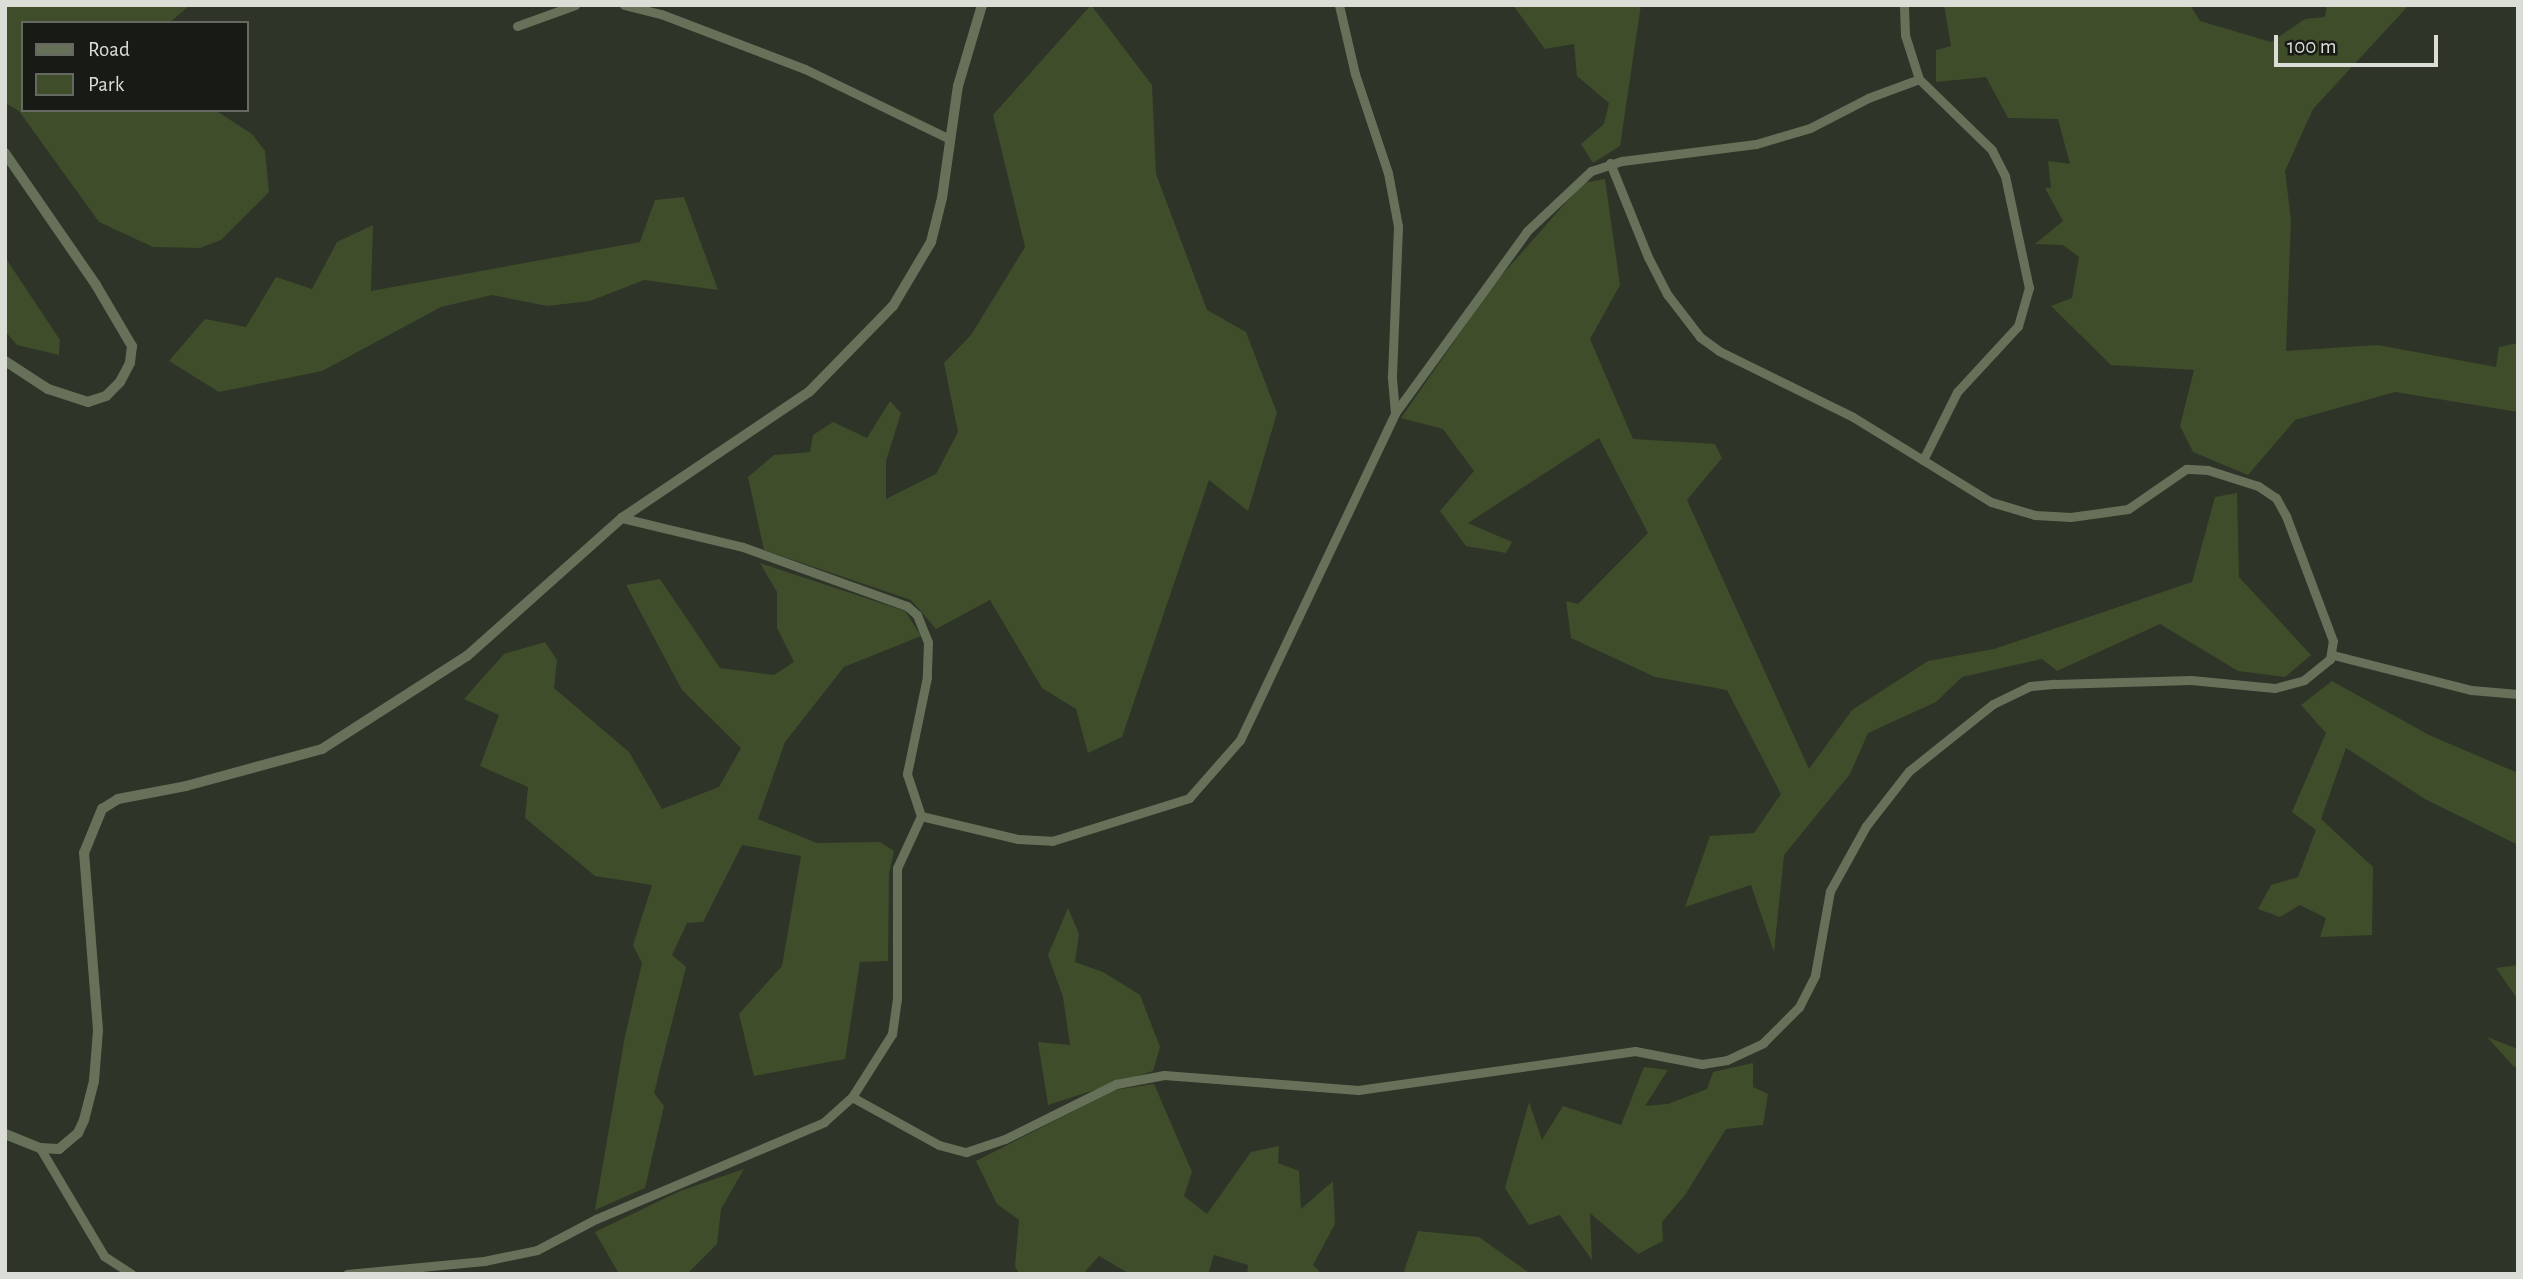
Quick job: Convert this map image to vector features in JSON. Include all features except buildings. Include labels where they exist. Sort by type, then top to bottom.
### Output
[{"type":"street","points":[[517,26],[575,5]]},
{"type":"street","points":[[624,5],[661,14],[804,69],[948,138]]},
{"type":"street","points":[[5,1134],[40,1147],[59,1149],[78,1133],[94,1081],[98,1030],[84,853],[102,809],[118,799],[187,786],[322,749],[485,642],[621,518],[785,412],[893,306],[931,242],[942,198],[948,138],[982,5]]},
{"type":"street","points":[[1339,5],[1355,74],[1388,173],[1398,226],[1392,376],[1395,413]]},
{"type":"street","points":[[1904,5],[1911,65],[1919,79],[1992,150],[2015,212],[2029,288],[2018,326],[1957,392],[1923,460]]},
{"type":"street","points":[[1901,84],[1911,65]]},
{"type":"street","points":[[921,816],[1018,839],[1052,841],[1164,809],[1199,790],[1250,724],[1395,413],[1527,231],[1576,182],[1610,163],[1756,144],[1810,128],[1901,84],[1919,79]]},
{"type":"street","points":[[5,153],[96,285],[132,346],[130,363],[120,382],[106,396],[88,402],[48,389],[5,361]]},
{"type":"street","points":[[852,1097],[939,1145],[966,1152],[1004,1139],[1116,1084],[1164,1075],[1358,1090],[1635,1051],[1702,1064],[1727,1060],[1763,1043],[1799,1007],[1815,975],[1830,891],[1847,856],[1909,771],[1982,711],[2030,687],[2055,684],[2191,680],[2288,686],[2304,680],[2333,654],[2333,641],[2281,504],[2258,486],[2208,470],[2186,469],[2128,509],[2071,517],[2035,515],[1991,502],[1923,460],[1700,337],[1667,294],[1648,257],[1610,163]]},
{"type":"street","points":[[347,1274],[498,1259],[537,1250],[685,1180],[786,1142],[824,1122],[852,1097],[894,1025],[897,868],[921,816],[907,774],[926,677],[928,642],[917,615],[888,599],[743,547],[621,518]]},
{"type":"street","points":[[2333,654],[2471,690],[2518,694]]},
{"type":"street","points":[[40,1147],[104,1256],[132,1274]]},
{"type":"green space","points":[[5,5],[190,5],[171,21],[21,21],[21,112],[218,112],[252,134],[265,151],[269,192],[221,240],[200,248],[153,247],[99,222],[19,111],[5,103]]},
{"type":"green space","points":[[1091,5],[1152,85],[1156,174],[1207,310],[1246,332],[1277,413],[1248,511],[1209,480],[1122,737],[1088,753],[1076,709],[1042,688],[990,600],[936,629],[911,600],[764,550],[748,477],[774,455],[810,452],[813,435],[833,422],[867,438],[890,401],[901,413],[886,461],[886,499],[936,474],[958,432],[944,363],[971,335],[1025,247],[993,115]]},
{"type":"green space","points":[[1513,5],[1641,5],[1620,146],[1593,163],[1581,144],[1604,124],[1609,103],[1577,76],[1574,44],[1545,49]]},
{"type":"green space","points":[[1944,5],[2190,5],[2200,21],[2271,42],[2305,19],[2325,17],[2327,5],[2409,5],[2313,109],[2285,171],[2291,220],[2286,351],[2378,345],[2496,367],[2499,347],[2518,343],[2518,412],[2395,392],[2295,420],[2248,475],[2193,452],[2180,426],[2194,370],[2111,365],[2051,306],[2072,298],[2079,257],[2063,245],[2035,244],[2063,221],[2045,188],[2051,188],[2048,161],[2070,164],[2058,119],[2008,118],[1986,77],[1936,82],[1936,50],[1951,46]]},
{"type":"green space","points":[[1605,179],[1620,285],[1590,339],[1633,439],[1715,444],[1722,458],[1687,500],[1809,769],[1852,710],[1928,661],[1994,649],[2192,582],[2215,497],[2237,493],[2239,577],[2311,655],[2285,677],[2238,671],[2160,624],[2057,671],[2042,659],[1962,677],[1936,702],[1868,733],[1850,774],[1784,855],[1774,952],[1751,885],[1685,907],[1710,836],[1754,833],[1781,794],[1727,690],[1655,677],[1571,638],[1566,601],[1578,604],[1648,533],[1599,438],[1468,523],[1512,542],[1506,553],[1466,546],[1440,511],[1474,471],[1443,429],[1401,418],[1494,284],[1583,183]]},
{"type":"green space","points":[[684,197],[718,290],[644,280],[590,301],[547,306],[492,295],[441,307],[322,371],[219,392],[169,361],[205,319],[246,327],[276,277],[312,289],[337,242],[373,225],[371,291],[640,242],[655,200]]},
{"type":"green space","points":[[5,257],[60,340],[59,355],[17,345],[5,331]]},
{"type":"green space","points":[[760,563],[905,611],[921,636],[844,667],[785,742],[758,819],[817,843],[880,842],[894,851],[889,874],[888,961],[860,962],[845,1059],[754,1076],[739,1014],[782,966],[801,856],[742,845],[703,922],[687,923],[672,955],[686,967],[654,1093],[664,1106],[645,1188],[595,1210],[625,1036],[642,963],[633,945],[652,885],[595,876],[525,818],[528,787],[480,766],[499,715],[464,699],[504,654],[545,642],[557,660],[554,688],[629,752],[662,809],[719,787],[741,748],[682,690],[626,585],[660,579],[720,668],[774,675],[794,662],[777,628],[777,592]]},
{"type":"green space","points":[[2332,681],[2429,735],[2518,773],[2518,845],[2425,799],[2346,748],[2321,819],[2373,867],[2372,935],[2320,937],[2326,918],[2300,905],[2280,917],[2258,909],[2271,885],[2298,877],[2316,830],[2292,812],[2326,733],[2301,705]]},
{"type":"green space","points":[[1068,908],[1079,934],[1075,962],[1103,972],[1140,995],[1160,1047],[1153,1071],[1048,1105],[1038,1042],[1070,1045],[1063,997],[1048,955]]},
{"type":"green space","points":[[2518,965],[2518,1000],[2496,968]]},
{"type":"green space","points":[[2487,1037],[2518,1049],[2518,1067],[2514,1067]]},
{"type":"green space","points":[[1753,1063],[1753,1087],[1768,1094],[1763,1125],[1726,1129],[1685,1195],[1662,1222],[1663,1241],[1638,1254],[1590,1213],[1592,1260],[1560,1215],[1529,1225],[1505,1188],[1529,1102],[1542,1140],[1563,1106],[1621,1125],[1644,1067],[1668,1070],[1645,1106],[1668,1104],[1707,1089],[1713,1072]]},
{"type":"green space","points":[[1154,1084],[1192,1172],[1184,1196],[1207,1214],[1251,1152],[1279,1146],[1278,1163],[1299,1171],[1301,1209],[1333,1181],[1335,1224],[1313,1265],[1322,1274],[1247,1274],[1248,1265],[1214,1255],[1208,1274],[1130,1274],[1099,1256],[1083,1274],[1019,1274],[1015,1266],[1019,1220],[997,1204],[976,1161],[1114,1090]]},
{"type":"green space","points":[[744,1169],[721,1209],[717,1244],[687,1274],[619,1274],[595,1232],[680,1191]]},
{"type":"green space","points":[[1418,1231],[1479,1237],[1531,1274],[1403,1274]]}]
